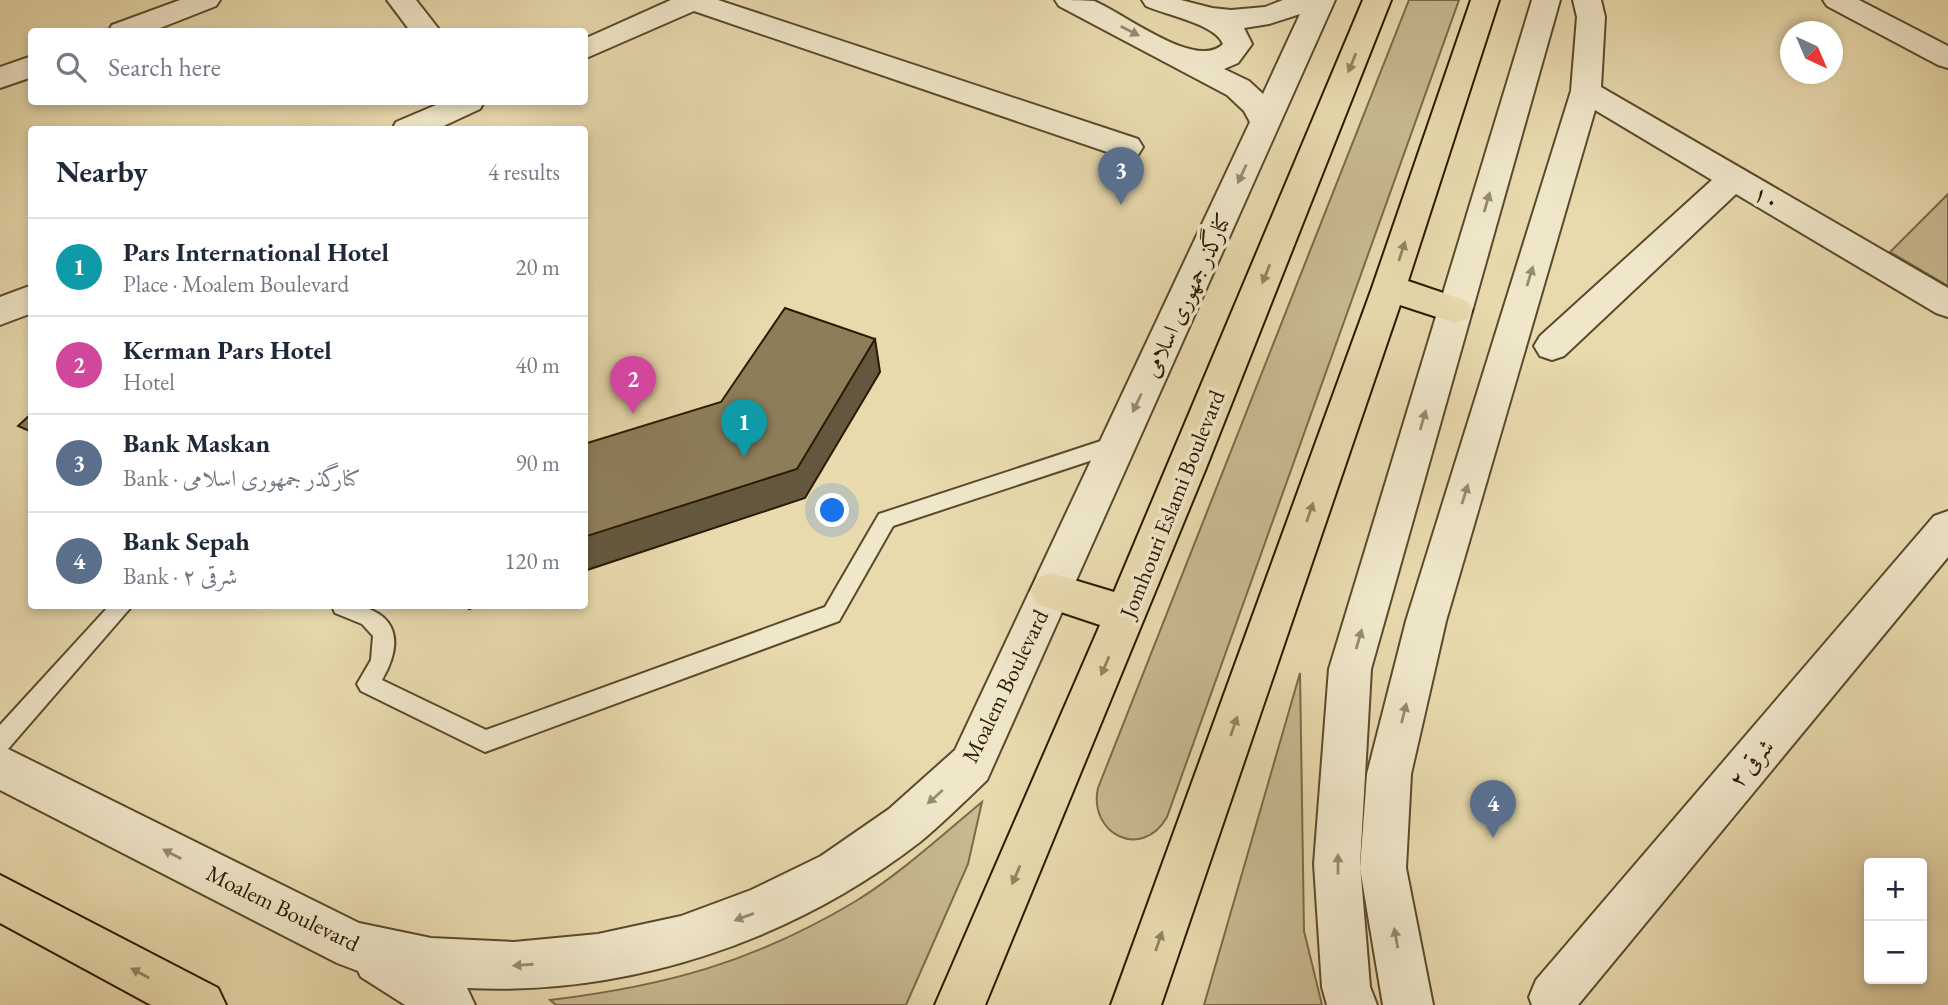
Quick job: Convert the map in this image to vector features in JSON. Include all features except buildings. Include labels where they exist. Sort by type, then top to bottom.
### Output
[{"type":"main road","name":"Jomhouri Eslami Boulevard","points":[[960,1005],[1126,614],[1377,0]]},
{"type":"main road","points":[[1136,1005],[1389,288],[1485,0]]},
{"type":"main road","points":[[1389,288],[1455,310]]},
{"type":"main road","points":[[1051,591],[1126,614]]},
{"type":"main road","points":[[0,898],[201,1005]]},
{"type":"street","points":[[132,28],[206,0]]},
{"type":"street","points":[[401,0],[425,28]]},
{"type":"street","points":[[1069,0],[1238,88],[1255,104],[1266,123]]},
{"type":"street","points":[[1156,0],[1224,24],[1235,33],[1238,44],[1233,54],[1212,62],[1186,59]]},
{"type":"street","points":[[1208,19],[1248,20],[1292,8],[1306,0]]},
{"type":"street","name":"کنارگذر جمهوری اسلامی","points":[[1051,591],[1321,0]]},
{"type":"street","points":[[1352,1005],[1346,987],[1337,864],[1350,668],[1546,0]]},
{"type":"street","points":[[1408,1005],[1383,868],[1389,774],[1426,621],[1586,91],[1591,17],[1587,0]]},
{"type":"street","points":[[1837,0],[1948,58]]},
{"type":"street","points":[[588,48],[693,1],[1127,147]]},
{"type":"street","points":[[0,78],[28,68]]},
{"type":"street","name":"۱۰","points":[[1586,91],[1948,304]]},
{"type":"street","points":[[416,126],[462,105]]},
{"type":"street","points":[[1552,346],[1734,178]]},
{"type":"street","points":[[0,312],[28,300]]},
{"type":"street","name":"۲ شرقی","points":[[1553,997],[1948,528]]},
{"type":"street","name":"Moalem Boulevard","points":[[0,767],[355,946],[431,962],[514,966],[598,958],[681,940],[762,910],[837,872],[905,825],[971,765],[1051,591]]},
{"type":"street","points":[[355,946],[450,1005]]},
{"type":"lane","points":[[349,609],[373,620],[381,629],[385,642],[381,663],[368,684],[485,741],[832,614],[886,520],[1119,443]]},
{"type":"lane","points":[[0,741],[119,609]]},
{"type":"shaded area","points":[[1409,0],[1459,0],[1167,817],[1156,830],[1144,837],[1132,839],[1119,836],[1109,829],[1101,818],[1097,804],[1098,788]]},
{"type":"shaded area","points":[[1948,194],[1948,286],[1890,252]]},
{"type":"shaded area","points":[[1300,673],[1304,931],[1322,1005],[1204,1005]]},
{"type":"shaded area","points":[[982,802],[968,864],[906,1005],[556,1005],[550,1000],[671,979],[745,955],[781,940],[873,890]]},
{"type":"place","name":"Bank Maskan","points":[[1121,205]]},
{"type":"place","name":"Kerman Pars Hotel","points":[[633,414]]},
{"type":"place","name":"Pars International Hotel","points":[[744,457]]},
{"type":"place","name":"Bank Sepah","points":[[1493,838]]}]
